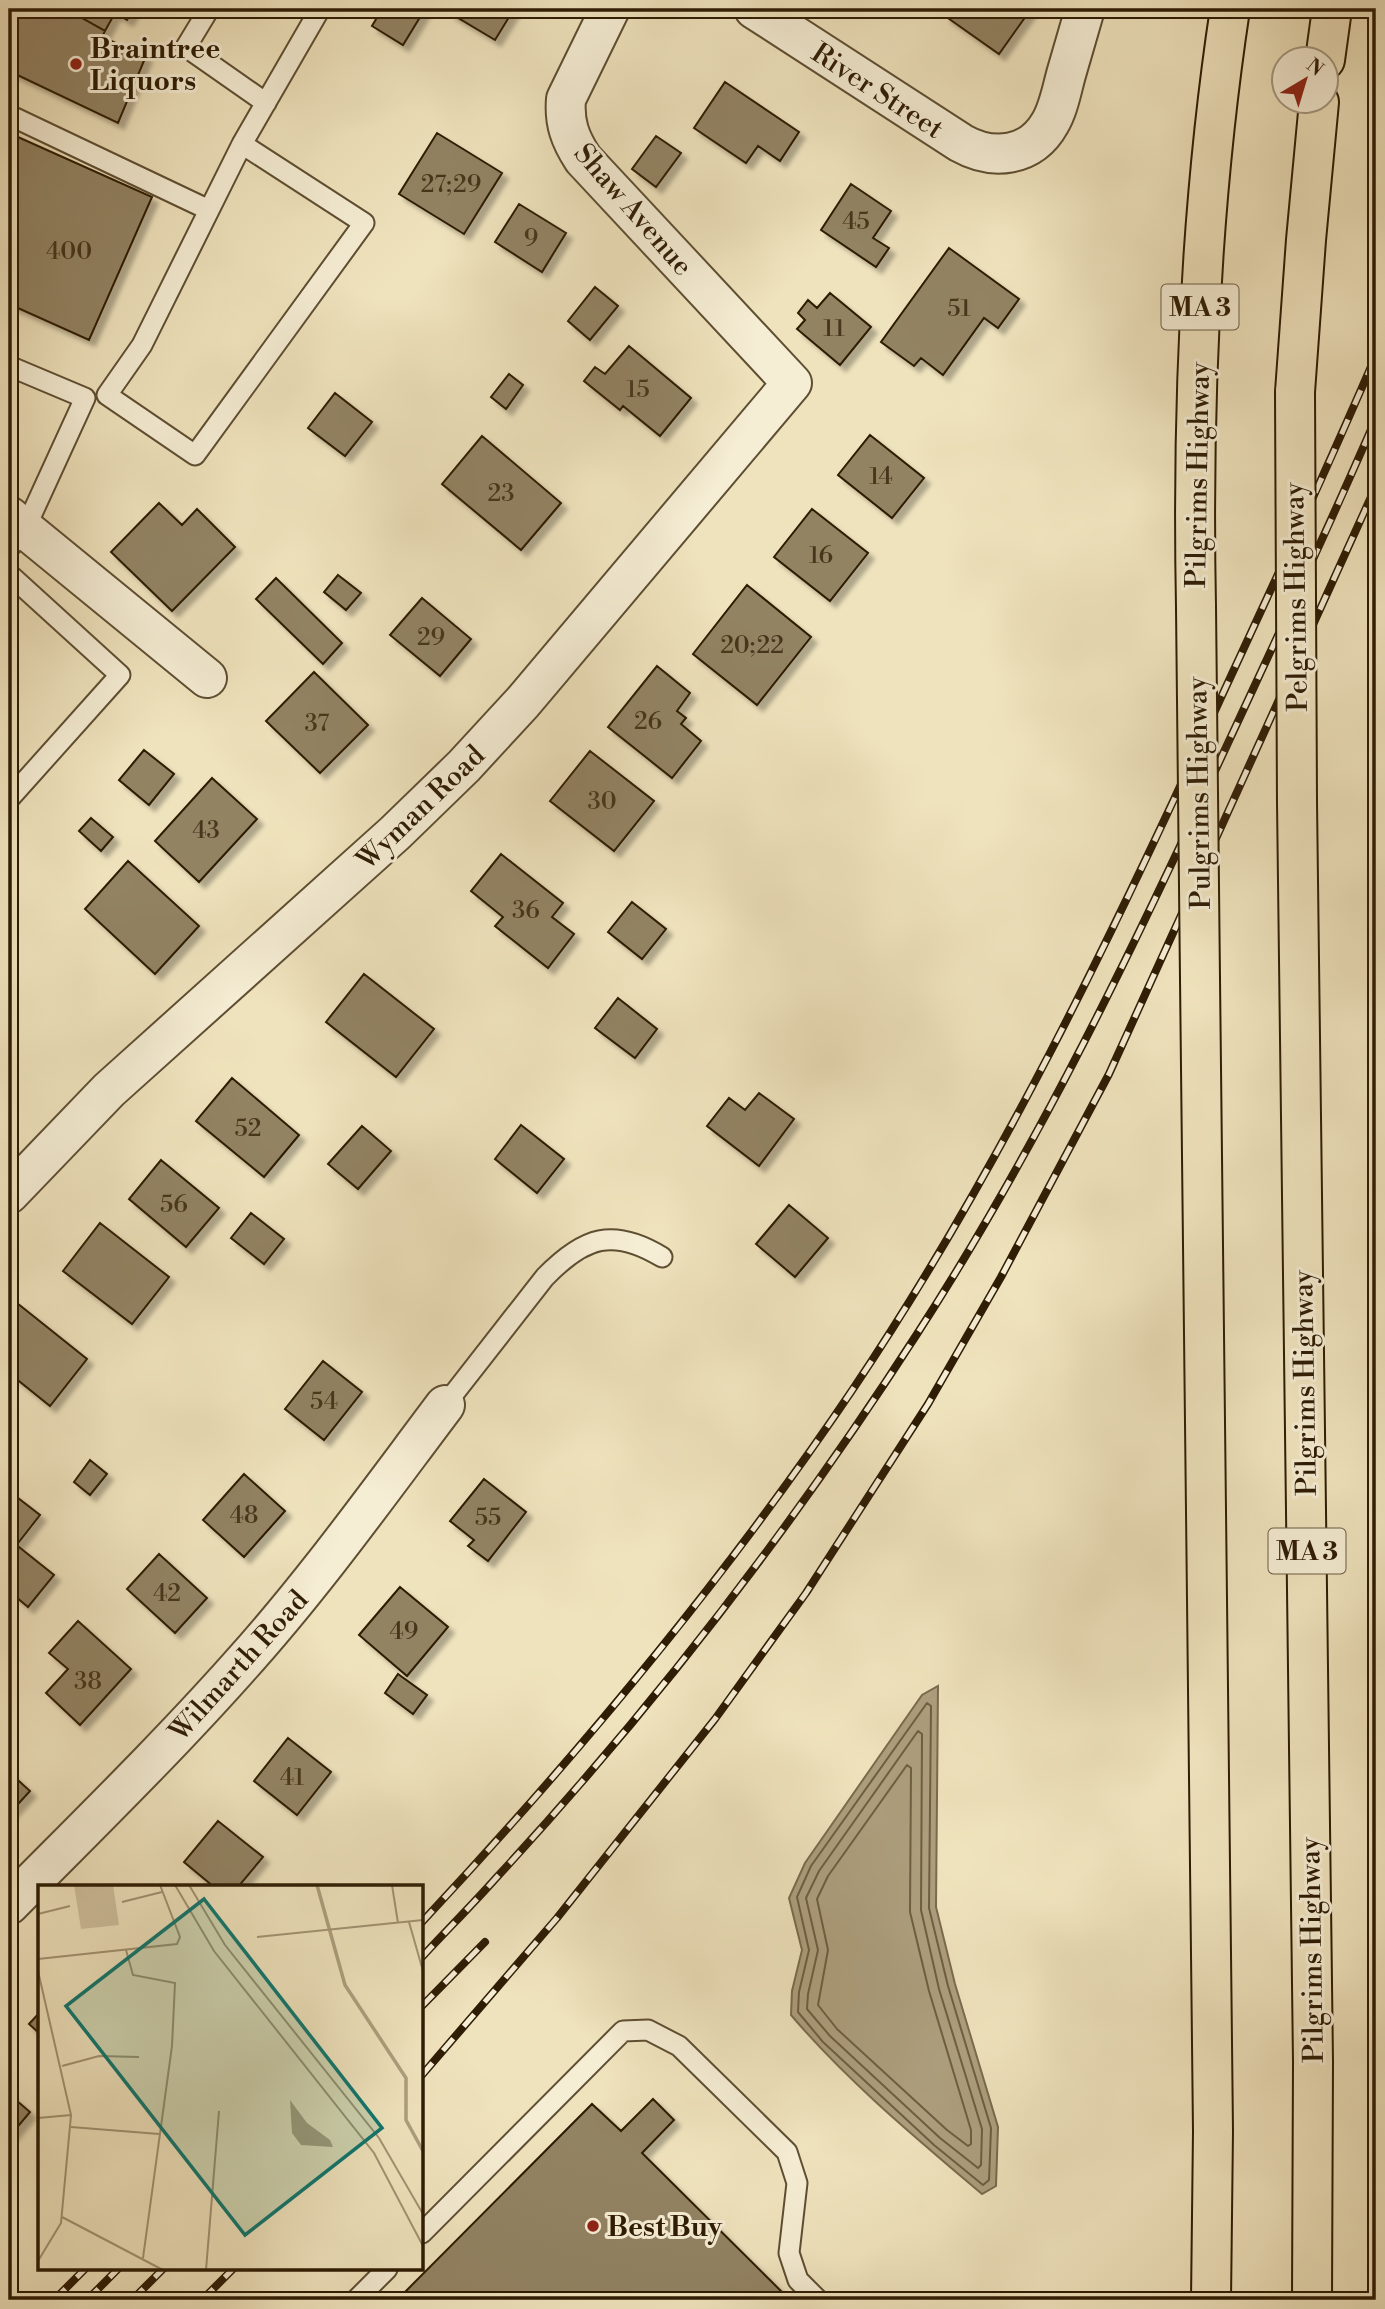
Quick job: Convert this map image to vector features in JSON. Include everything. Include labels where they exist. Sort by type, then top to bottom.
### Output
[{"type":"highway","name":"Pilgrims Highway","points":[[1196,607],[1195,440],[1200,303],[1212,148],[1230,9]]},
{"type":"highway","points":[[1327,46],[1332,9]]},
{"type":"highway","name":"Pelgrims Highway","points":[[1297,802],[1295,391],[1319,116]]},
{"type":"highway","name":"Pulgrims Highway","points":[[1196,607],[1213,2131],[1211,2300]]},
{"type":"highway","name":"Pilgrims Highway","points":[[1297,802],[1313,2062],[1312,2300]]},
{"type":"street","name":"Shaw Avenue","points":[[610,9],[566,99],[565,115],[574,145],[593,169],[792,383]]},
{"type":"street","name":"River Street","points":[[754,9],[961,143],[984,153],[1008,154],[1033,143],[1051,122],[1085,9]]},
{"type":"street","name":"Wyman Road","points":[[9,1194],[109,1090],[396,833],[464,766],[523,702],[792,383]]},
{"type":"street","points":[[14,531],[207,678]]},
{"type":"street","name":"Wilmarth Road","points":[[9,1905],[239,1668],[323,1567],[445,1405]]},
{"type":"lane","points":[[209,9],[186,47],[266,103]]},
{"type":"lane","points":[[107,396],[142,345],[242,144],[320,9]]},
{"type":"lane","points":[[9,115],[209,210]]},
{"type":"lane","points":[[9,366],[85,398],[107,396],[195,455],[364,223],[242,144]]},
{"type":"lane","points":[[14,531],[85,398]]},
{"type":"lane","points":[[9,574],[120,675],[9,799]]},
{"type":"lane","points":[[445,1405],[545,1277],[561,1260],[580,1247],[600,1240],[619,1239],[641,1245],[662,1258]]},
{"type":"lane","points":[[424,2232],[622,2031],[648,2030],[679,2046],[787,2152],[797,2183],[789,2253],[798,2280],[818,2300]]},
{"type":"lane","points":[[356,2300],[386,2270]]},
{"type":"water","points":[[938,1686],[936,1907],[955,1984],[998,2127],[996,2186],[982,2194],[859,2086],[791,2015],[792,1991],[802,1950],[789,1898],[805,1863],[922,1695]]},
{"type":"building","name":"Braintree Liquors","points":[[9,9],[66,9],[105,31],[102,37],[146,56],[118,123],[9,71]]},
{"type":"building","points":[[66,9],[134,9],[127,20],[115,13],[105,31]]},
{"type":"building","points":[[382,9],[425,9],[403,45],[372,26]]},
{"type":"building","points":[[452,9],[514,9],[495,40],[450,13]]},
{"type":"building","points":[[949,9],[1031,9],[999,54],[945,16]]},
{"type":"building","points":[[725,82],[799,132],[780,161],[758,146],[746,163],[694,128]]},
{"type":"building","points":[[9,133],[152,197],[89,340],[9,304]]},
{"type":"building","points":[[437,133],[502,173],[464,234],[399,194]]},
{"type":"building","points":[[656,136],[681,153],[656,187],[632,169]]},
{"type":"building","points":[[851,184],[891,211],[873,238],[889,248],[876,267],[821,230]]},
{"type":"building","points":[[519,204],[566,233],[542,272],[495,242]]},
{"type":"building","points":[[949,248],[1019,299],[998,328],[984,318],[943,375],[921,358],[914,366],[881,342]]},
{"type":"building","points":[[595,287],[618,306],[590,340],[568,321]]},
{"type":"building","points":[[830,293],[871,327],[840,365],[797,329],[805,320],[798,313],[808,300],[817,308]]},
{"type":"building","points":[[629,346],[691,398],[660,436],[623,406],[620,410],[584,381],[595,367],[605,374]]},
{"type":"building","points":[[509,374],[523,385],[506,409],[491,397]]},
{"type":"building","points":[[335,393],[372,422],[345,456],[308,428]]},
{"type":"building","points":[[870,435],[924,478],[892,518],[838,475]]},
{"type":"building","points":[[482,436],[561,503],[521,550],[442,484]]},
{"type":"building","points":[[159,503],[182,525],[197,509],[235,547],[172,611],[111,552]]},
{"type":"building","points":[[812,509],[868,553],[830,601],[774,557]]},
{"type":"building","points":[[338,575],[361,593],[346,610],[324,592]]},
{"type":"building","points":[[276,578],[342,643],[323,664],[256,599]]},
{"type":"building","points":[[747,585],[811,637],[757,705],[693,654]]},
{"type":"building","points":[[422,598],[471,639],[440,676],[390,635]]},
{"type":"building","points":[[657,666],[690,693],[677,711],[686,718],[681,724],[701,741],[672,778],[608,727]]},
{"type":"building","points":[[314,672],[368,725],[320,773],[266,721]]},
{"type":"building","points":[[144,750],[174,774],[149,805],[119,780]]},
{"type":"building","points":[[590,751],[654,801],[614,851],[550,801]]},
{"type":"building","points":[[212,778],[257,819],[199,882],[155,841]]},
{"type":"building","points":[[91,818],[113,837],[101,851],[79,831]]},
{"type":"building","points":[[501,854],[563,903],[552,917],[574,934],[548,968],[495,926],[503,917],[471,891]]},
{"type":"building","points":[[128,861],[199,926],[155,974],[85,909]]},
{"type":"building","points":[[632,902],[666,929],[642,959],[608,932]]},
{"type":"building","points":[[364,974],[434,1029],[396,1077],[326,1022]]},
{"type":"building","points":[[618,998],[657,1029],[635,1058],[595,1028]]},
{"type":"building","points":[[232,1078],[299,1135],[264,1177],[196,1121]]},
{"type":"building","points":[[759,1093],[794,1119],[759,1166],[707,1126],[729,1098],[745,1110]]},
{"type":"building","points":[[521,1125],[564,1159],[537,1193],[495,1159]]},
{"type":"building","points":[[362,1126],[391,1151],[358,1189],[328,1164]]},
{"type":"building","points":[[161,1160],[219,1208],[186,1247],[129,1199]]},
{"type":"building","points":[[789,1205],[828,1238],[795,1277],[756,1244]]},
{"type":"building","points":[[251,1213],[284,1239],[264,1264],[231,1238]]},
{"type":"building","points":[[100,1223],[169,1277],[132,1324],[63,1271]]},
{"type":"building","points":[[17,1303],[87,1359],[50,1406],[9,1373],[9,1314]]},
{"type":"building","points":[[323,1361],[362,1392],[324,1440],[285,1409]]},
{"type":"building","points":[[90,1460],[107,1474],[90,1495],[74,1482]]},
{"type":"building","points":[[244,1474],[285,1511],[244,1557],[203,1520]]},
{"type":"building","points":[[484,1479],[526,1512],[488,1561],[468,1546],[474,1540],[450,1521]]},
{"type":"building","points":[[9,1491],[40,1515],[15,1547],[9,1543]]},
{"type":"building","points":[[19,1547],[54,1575],[28,1607],[9,1591],[9,1560]]},
{"type":"building","points":[[159,1554],[207,1598],[175,1633],[127,1589]]},
{"type":"building","points":[[400,1587],[448,1627],[407,1676],[359,1635]]},
{"type":"building","points":[[78,1621],[131,1669],[80,1725],[46,1693],[68,1669],[49,1653]]},
{"type":"building","points":[[398,1674],[427,1695],[413,1714],[385,1693]]},
{"type":"building","points":[[288,1738],[331,1772],[297,1815],[254,1781]]},
{"type":"building","points":[[9,1772],[30,1791],[9,1814]]},
{"type":"building","points":[[218,1821],[263,1857],[240,1885],[212,1885],[184,1862]]},
{"type":"building","points":[[38,2014],[38,2032],[29,2024]]},
{"type":"building","points":[[9,2094],[30,2112],[9,2137]]},
{"type":"building","name":"Best Buy","points":[[653,2099],[674,2120],[642,2153],[790,2300],[397,2300],[592,2104],[621,2131]]},
{"type":"railway","points":[[424,1920],[593,1730],[702,1597],[804,1460],[906,1307],[1004,1139],[1137,879],[1376,355]]},
{"type":"railway","points":[[424,1955],[554,1814],[719,1614],[771,1546],[870,1405],[961,1263],[1044,1118],[1121,969],[1193,819],[1376,418]]},
{"type":"railway","points":[[424,2073],[557,1918],[715,1719],[806,1593],[928,1404],[1001,1277],[1109,1074],[1376,486]]},
{"type":"railway","points":[[424,2004],[485,1942]]},
{"type":"railway","points":[[54,2300],[84,2270]]},
{"type":"railway","points":[[87,2300],[117,2270]]},
{"type":"railway","points":[[132,2300],[162,2270]]},
{"type":"railway","points":[[202,2300],[232,2270]]},
{"type":"place","name":"Braintree Liquors","points":[[76,64]]},
{"type":"place","name":"Best Buy","points":[[593,2226]]}]
